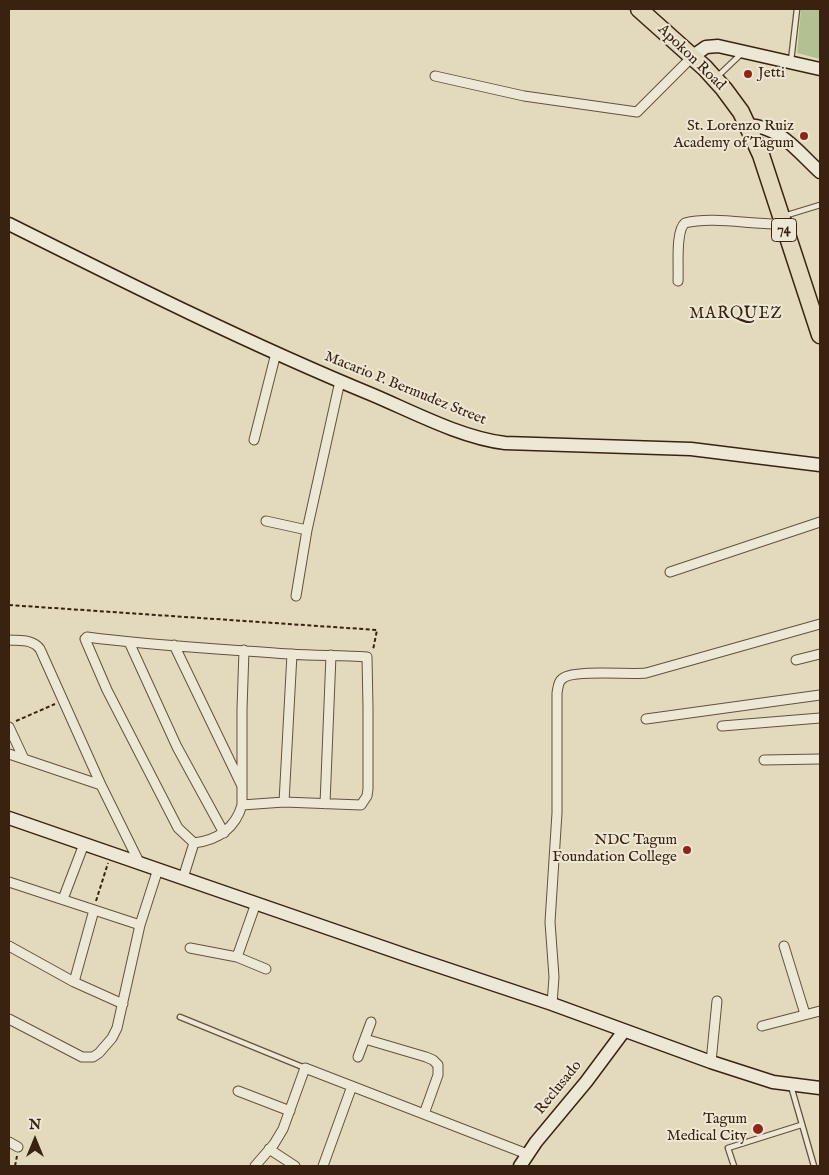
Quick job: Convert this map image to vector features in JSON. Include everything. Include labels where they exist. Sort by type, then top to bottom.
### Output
[{"type":"highway","name":"Apokon Road","points":[[639,9],[693,56],[716,79],[733,100],[748,125],[760,155],[820,336]]},
{"type":"main road","points":[[693,56],[706,46],[718,46],[820,69]]},
{"type":"main road","points":[[748,125],[774,131],[820,172]]},
{"type":"main road","name":"Macario P. Bermudez Street","points":[[9,224],[276,353],[474,437],[505,443],[700,450],[820,465]]},
{"type":"main road","points":[[9,818],[552,1004],[711,1062],[764,1079],[790,1085],[820,1088]]},
{"type":"main road","name":"Reclusado","points":[[524,1162],[624,1031]]},
{"type":"street","points":[[434,76],[524,96],[636,112],[693,56]]},
{"type":"street","points":[[678,281],[679,236],[682,225],[685,223],[712,221],[761,225],[781,221]]},
{"type":"street","points":[[254,440],[276,353]]},
{"type":"street","points":[[296,596],[307,530],[340,381]]},
{"type":"street","points":[[266,521],[307,530]]},
{"type":"street","points":[[670,572],[820,522]]},
{"type":"street","points":[[552,1004],[554,977],[550,922],[557,813],[557,693],[561,679],[566,676],[582,673],[646,673],[820,624]]},
{"type":"street","points":[[242,805],[284,802],[361,805],[367,796],[367,658],[129,642],[87,637],[86,639],[119,715],[173,820],[183,835],[194,843],[205,841],[224,833],[238,817],[242,805],[244,650]]},
{"type":"street","points":[[9,640],[30,642],[37,646],[139,862]]},
{"type":"street","points":[[129,642],[177,747],[224,833]]},
{"type":"street","points":[[174,644],[243,789]]},
{"type":"street","points":[[284,802],[292,654]]},
{"type":"street","points":[[796,660],[820,654]]},
{"type":"street","points":[[325,804],[331,655]]},
{"type":"street","points":[[646,719],[820,695]]},
{"type":"street","points":[[722,726],[820,718]]},
{"type":"street","points":[[9,725],[24,759]]},
{"type":"street","points":[[9,754],[101,785]]},
{"type":"street","points":[[764,760],[820,759]]},
{"type":"street","points":[[183,878],[194,843]]},
{"type":"street","points":[[63,899],[84,844]]},
{"type":"street","points":[[9,1019],[75,1055],[88,1058],[99,1053],[112,1038],[123,1004],[140,925],[158,869]]},
{"type":"street","points":[[9,882],[140,925]]},
{"type":"street","points":[[237,957],[256,903]]},
{"type":"street","points":[[74,982],[94,910]]},
{"type":"street","points":[[9,946],[74,982],[123,1004]]},
{"type":"street","points":[[784,946],[805,1014]]},
{"type":"street","points":[[190,948],[237,957],[266,970]]},
{"type":"street","points":[[711,1062],[717,1001]]},
{"type":"street","points":[[762,1026],[820,1011]]},
{"type":"street","points":[[358,1057],[371,1022]]},
{"type":"street","points":[[365,1039],[426,1057],[438,1065],[438,1075],[424,1114]]},
{"type":"street","points":[[255,1166],[279,1138],[305,1068],[424,1114],[524,1162]]},
{"type":"street","points":[[323,1166],[352,1086]]},
{"type":"street","points":[[238,1091],[290,1111]]},
{"type":"street","points":[[9,1142],[18,1146]]},
{"type":"street","points":[[269,1149],[295,1166]]},
{"type":"lane","points":[[791,62],[798,9]]},
{"type":"lane","points":[[716,79],[743,51]]},
{"type":"lane","points":[[781,221],[820,205]]},
{"type":"lane","points":[[180,1017],[305,1068]]},
{"type":"lane","points":[[790,1085],[814,1166]]},
{"type":"lane","points":[[734,1166],[728,1148],[801,1125]]},
{"type":"path","points":[[9,605],[377,630],[372,651],[367,658]]},
{"type":"path","points":[[9,725],[62,701]]},
{"type":"path","points":[[94,910],[110,853]]},
{"type":"green space","points":[[801,9],[820,9],[820,59],[797,53]]},
{"type":"place","name":"Jetti","points":[[748,74]]},
{"type":"place","name":"St. Lorenzo Ruiz Academy of Tagum","points":[[804,136]]},
{"type":"place","name":"NDC Tagum Foundation College","points":[[687,850]]},
{"type":"place","name":"Tagum Medical City","points":[[758,1129]]},
{"type":"district","name":"MARQUEZ","points":[[736,315]]}]
